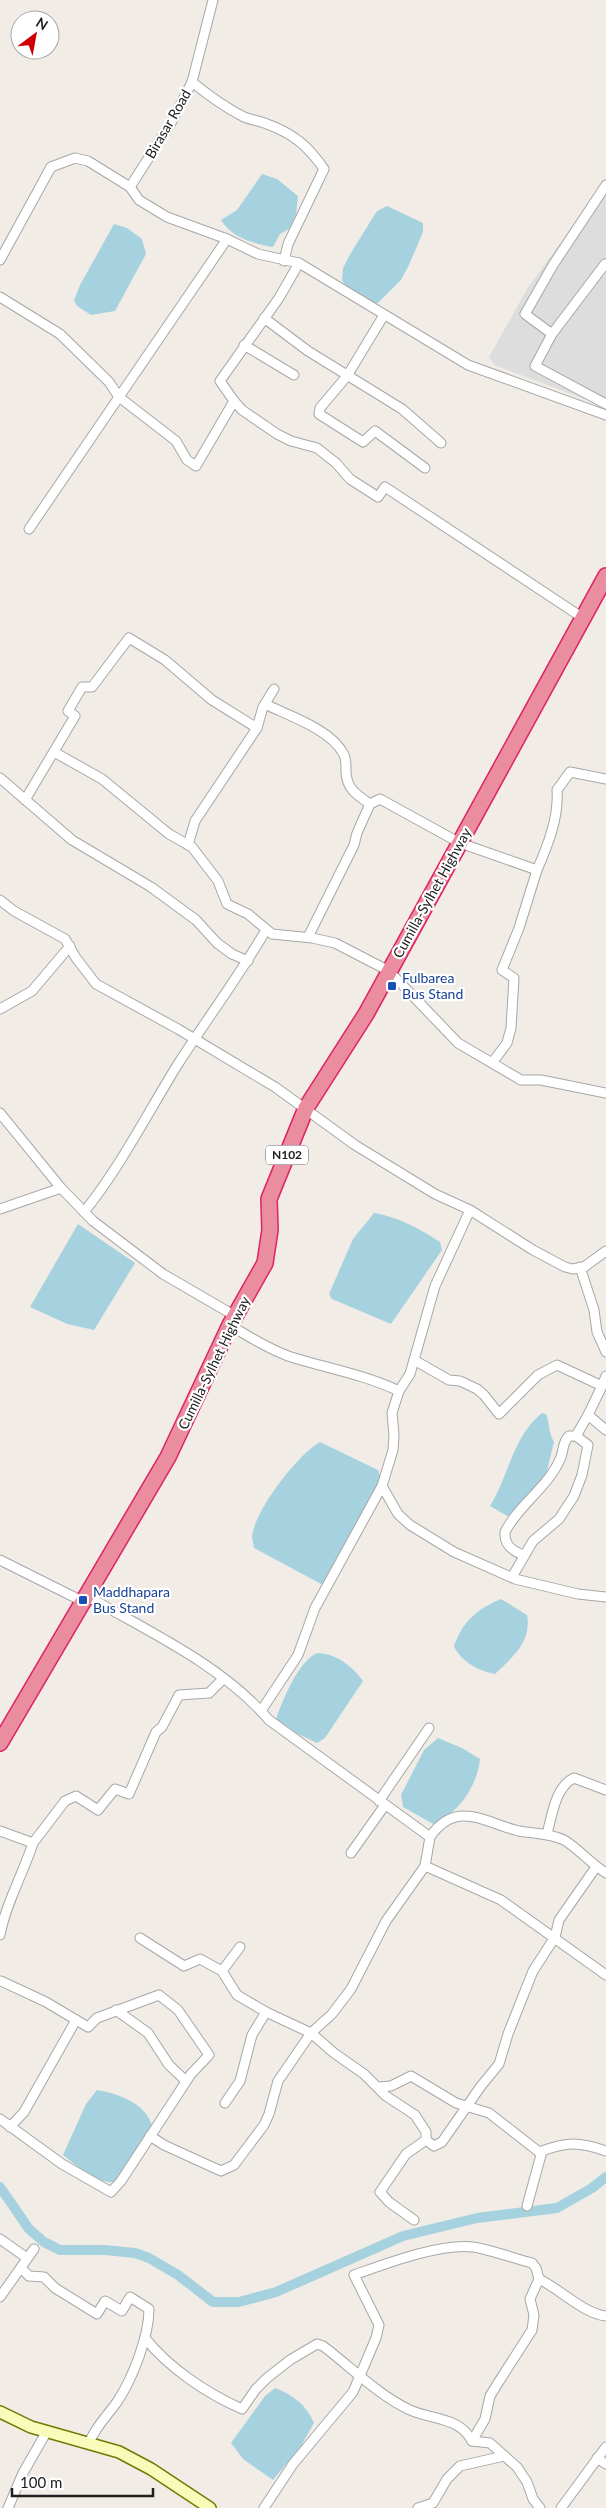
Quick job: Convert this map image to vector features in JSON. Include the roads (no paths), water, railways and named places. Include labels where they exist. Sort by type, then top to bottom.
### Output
[{"type":"highway","name":"Cumilla-Sylhet Highway","points":[[0,1743],[168,1457],[233,1321],[265,1263],[270,1230],[269,1199],[306,1108],[366,1014],[606,576]]},
{"type":"street","name":"Birasar Road","points":[[130,187],[171,123],[192,82],[214,0]]},
{"type":"street","points":[[192,82],[224,106],[245,117],[268,124],[301,141],[309,148],[324,169],[288,244],[284,261]]},
{"type":"street","points":[[0,260],[51,167],[75,158],[88,161],[130,187],[139,200],[167,218],[226,239],[258,254],[299,263],[468,365],[606,415]]},
{"type":"street","points":[[552,334],[525,314],[553,265],[606,185]]},
{"type":"street","points":[[29,529],[226,239]]},
{"type":"street","points":[[299,263],[264,318],[220,381],[234,401],[242,410],[277,434],[291,441],[317,448],[336,463],[350,479],[378,497],[385,487],[583,618]]},
{"type":"street","points":[[606,264],[552,334],[535,366],[606,404]]},
{"type":"street","points":[[0,297],[60,334],[108,382],[119,397],[176,441],[186,460],[196,466],[234,401]]},
{"type":"street","points":[[384,315],[347,376],[320,408],[320,414],[364,442],[375,431],[425,468]]},
{"type":"street","points":[[264,318],[308,351],[402,410],[440,443]]},
{"type":"street","points":[[244,345],[294,376]]},
{"type":"street","points":[[25,800],[72,722],[74,716],[68,711],[82,687],[92,687],[129,638],[165,660],[204,694],[257,728]]},
{"type":"street","points":[[188,845],[195,821],[257,728],[265,704],[274,689]]},
{"type":"street","points":[[265,704],[314,727],[333,741],[345,755],[345,779],[351,789],[370,804]]},
{"type":"street","points":[[54,752],[102,778],[168,834],[192,847],[218,880],[227,904],[248,914],[272,934],[308,937],[335,944],[389,971],[458,1043],[521,1080],[541,1080],[606,1093]]},
{"type":"street","points":[[492,1063],[507,1042],[511,1028],[514,978],[502,970],[519,928],[537,870],[548,845],[558,802],[557,790],[570,772],[606,779]]},
{"type":"street","points":[[0,778],[72,840],[141,880],[196,920],[217,942],[232,954],[248,961]]},
{"type":"street","points":[[308,937],[354,845],[357,833],[370,804],[380,799],[460,843],[537,870]]},
{"type":"street","points":[[0,900],[14,911],[65,939],[76,958],[96,984],[196,1039],[306,1108],[355,1145],[390,1168],[435,1194],[470,1210],[550,1260],[572,1269],[580,1267],[606,1252]]},
{"type":"street","points":[[84,1212],[116,1170],[138,1128],[248,961],[266,930]]},
{"type":"street","points":[[0,1009],[32,991],[70,946]]},
{"type":"street","points":[[0,1113],[61,1188],[84,1212],[163,1274],[233,1321],[261,1345],[288,1356],[373,1380],[399,1391]]},
{"type":"street","points":[[0,1209],[61,1188]]},
{"type":"street","points":[[261,1711],[298,1655],[315,1608],[382,1486],[393,1450],[392,1413],[399,1391],[410,1374],[435,1286],[470,1210]]},
{"type":"street","points":[[580,1267],[594,1310],[597,1332],[606,1352]]},
{"type":"street","points":[[414,1360],[449,1380],[465,1383],[477,1389],[491,1402],[499,1414],[538,1375],[557,1365],[602,1386]]},
{"type":"street","points":[[576,1436],[606,1376]]},
{"type":"street","points":[[588,1414],[606,1430]]},
{"type":"street","points":[[512,1577],[533,1541],[560,1519],[574,1496],[582,1475],[588,1445],[576,1436],[569,1436],[564,1441],[561,1456],[540,1490],[520,1508],[505,1532],[508,1545],[513,1551],[524,1555]]},
{"type":"street","points":[[382,1486],[398,1514],[410,1525],[454,1552],[512,1577],[578,1594],[606,1598]]},
{"type":"street","points":[[0,1560],[86,1599],[189,1655],[250,1697],[269,1720],[430,1837]]},
{"type":"street","points":[[0,1935],[3,1921],[33,1843],[65,1801],[76,1796],[98,1810],[114,1789],[129,1794],[156,1732],[162,1727],[179,1695],[194,1696],[209,1693],[223,1679]]},
{"type":"street","points":[[351,1853],[429,1728]]},
{"type":"street","points":[[547,1834],[558,1796],[569,1780],[574,1778],[606,1790]]},
{"type":"street","points":[[150,2136],[164,2145],[221,2170],[234,2165],[264,2125],[278,2081],[311,2033],[332,2014],[351,1989],[386,1921],[425,1866],[430,1837],[442,1824],[468,1815],[520,1831],[547,1834],[574,1847],[596,1867],[606,1873]]},
{"type":"street","points":[[0,1831],[33,1843]]},
{"type":"street","points":[[425,1866],[501,1900],[606,1975]]},
{"type":"street","points":[[426,2140],[434,2146],[442,2142],[481,2086],[499,2064],[508,2034],[533,1971],[555,1937],[559,1920],[596,1867]]},
{"type":"street","points":[[140,1938],[184,1966],[200,1959],[222,1971],[237,1995],[266,2012],[311,2033],[378,2087],[386,2096],[415,2115],[426,2132],[426,2140]]},
{"type":"street","points":[[222,1971],[240,1946]]},
{"type":"street","points":[[0,1973],[0,1981],[46,2002],[88,2027],[97,2018],[159,1996],[178,2010],[210,2056],[186,2081],[121,2181],[111,2192],[62,2164],[0,2119]]},
{"type":"street","points":[[116,2010],[148,2033],[169,2066],[186,2081]]},
{"type":"street","points":[[225,2103],[240,2081],[252,2035],[266,2012]]},
{"type":"street","points":[[10,2127],[24,2112],[76,2020]]},
{"type":"street","points":[[378,2087],[391,2086],[411,2076],[456,2103],[494,2116],[522,2142],[542,2155],[527,2206]]},
{"type":"street","points":[[414,2220],[389,2202],[380,2192],[406,2154],[426,2140]]},
{"type":"street","points":[[539,2152],[570,2143],[588,2144],[606,2151]]},
{"type":"street","points":[[0,2239],[27,2258]]},
{"type":"street","points":[[264,2508],[293,2464],[357,2385],[359,2374],[376,2338],[379,2324],[354,2275],[408,2258],[453,2248],[472,2247],[532,2263],[536,2268],[539,2279],[530,2299],[534,2316],[532,2330],[490,2396],[486,2419],[472,2441]]},
{"type":"street","points":[[0,2297],[34,2249]]},
{"type":"street","points":[[21,2268],[29,2276],[44,2277],[55,2288],[97,2314],[105,2302],[122,2311],[130,2297],[149,2309],[145,2338],[124,2390],[110,2412],[94,2430],[89,2443]]},
{"type":"street","points":[[539,2279],[555,2287],[595,2315],[606,2316]]},
{"type":"street","points":[[145,2338],[168,2363],[209,2391],[242,2409],[256,2388],[267,2378],[290,2360],[317,2344],[323,2346],[408,2409],[425,2416],[453,2421],[468,2434],[472,2441]]},
{"type":"street","points":[[0,2412],[31,2427],[119,2452],[151,2469],[210,2508]]},
{"type":"street","points":[[8,2508],[24,2473],[47,2431]]},
{"type":"street","points":[[472,2441],[490,2443],[517,2467],[527,2482],[533,2499],[540,2508]]},
{"type":"street","points":[[561,2508],[606,2447]]},
{"type":"street","points":[[418,2508],[433,2503],[453,2471],[460,2466],[504,2456]]},
{"type":"street","points":[[597,2458],[606,2464]]},
{"type":"water","points":[[262,174],[277,179],[298,196],[296,215],[289,229],[280,234],[273,247],[243,239],[231,231],[221,220],[237,210]]},
{"type":"water","points":[[387,206],[423,223],[423,232],[401,280],[378,303],[374,303],[345,285],[342,280],[343,268],[377,211]]},
{"type":"water","points":[[114,224],[127,228],[142,239],[146,254],[115,311],[91,315],[77,306],[74,300],[80,285]]},
{"type":"water","points":[[374,1213],[392,1217],[417,1228],[440,1242],[442,1250],[391,1324],[332,1299],[329,1294],[353,1239]]},
{"type":"water","points":[[78,1224],[135,1263],[94,1330],[67,1324],[30,1307]]},
{"type":"water","points":[[542,1413],[546,1414],[554,1442],[546,1475],[509,1517],[490,1506],[524,1433]]},
{"type":"water","points":[[320,1442],[378,1470],[381,1479],[323,1585],[254,1548],[252,1537],[260,1513],[278,1484],[300,1458]]},
{"type":"water","points":[[501,1599],[527,1615],[528,1624],[527,1633],[520,1648],[495,1674],[471,1665],[461,1657],[454,1646],[466,1623],[472,1617],[485,1607]]},
{"type":"water","points":[[317,1653],[337,1658],[354,1671],[363,1681],[325,1738],[317,1743],[298,1734],[276,1719],[287,1692],[298,1673],[304,1664]]},
{"type":"water","points":[[438,1738],[462,1748],[480,1759],[475,1779],[465,1797],[452,1813],[435,1825],[403,1807],[401,1795],[424,1750]]},
{"type":"water","points":[[97,2090],[122,2097],[138,2106],[145,2112],[152,2127],[117,2182],[102,2181],[95,2178],[63,2155],[86,2104]]},
{"type":"water","points":[[275,2388],[299,2401],[314,2423],[301,2446],[273,2480],[243,2459],[231,2443],[265,2396]]},
{"type":"waterway","points":[[0,2187],[29,2229],[44,2242],[60,2250],[105,2250],[135,2253],[149,2258],[178,2275],[213,2302],[239,2302],[276,2292],[403,2236],[477,2218],[557,2208],[592,2188],[606,2177]]},
{"type":"place","name":"Fulbarea Bus Stand","points":[[392,986]]},
{"type":"place","name":"Maddhapara Bus Stand","points":[[83,1600]]}]
